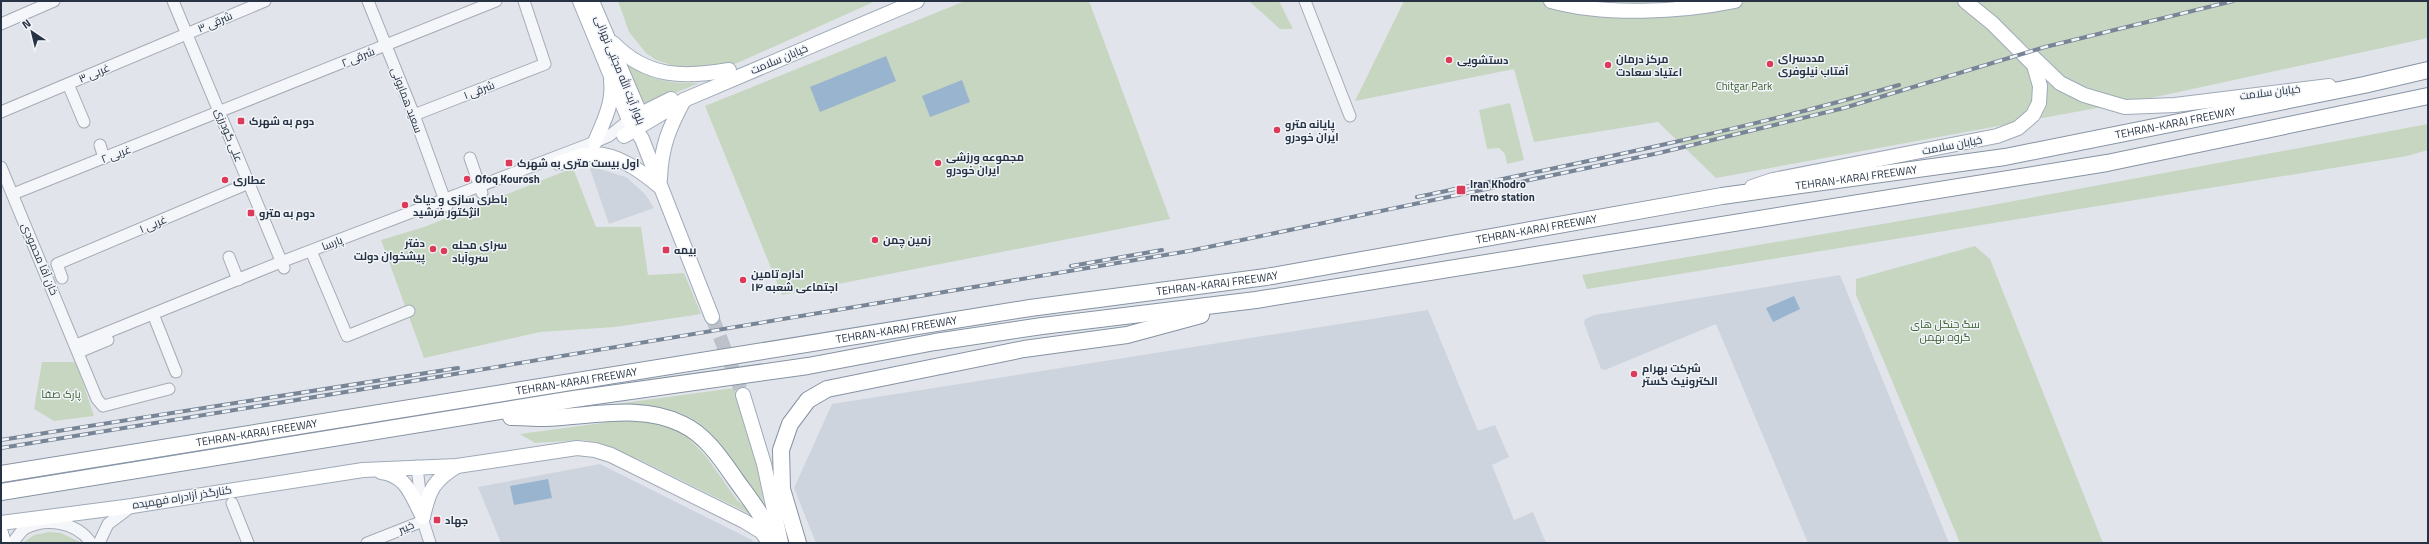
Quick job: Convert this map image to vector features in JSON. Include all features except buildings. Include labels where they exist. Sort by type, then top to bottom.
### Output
[{"type":"highway","name":"TEHRAN-KARAJ FREEWAY","points":[[1,474],[1030,308],[1266,277],[1722,196],[2004,157],[2364,85],[2428,70]]},
{"type":"highway","name":"TEHRAN-KARAJ FREEWAY","points":[[1,492],[480,416],[574,399],[808,366],[942,341],[1049,325],[1256,300],[2107,163],[2428,96]]},
{"type":"highway","points":[[798,543],[782,489],[781,450],[790,424],[808,400],[827,389],[1024,349],[1127,335],[1256,300]]},
{"type":"highway","points":[[480,416],[544,418],[632,413],[659,417],[682,424],[698,434],[724,464],[762,517],[769,531],[770,543]]},
{"type":"main road","name":"بلوار آیت الله مجتبی تهرانی","points":[[580,1],[610,72],[636,127]]},
{"type":"main road","name":"بلوار آیت الله مجتبی تهرانی","points":[[592,1],[606,36],[636,127]]},
{"type":"main road","name":"خیابان سلامت","points":[[636,127],[729,70],[899,1]]},
{"type":"main road","name":"خیابان سلامت","points":[[636,127],[684,100],[917,1]]},
{"type":"main road","points":[[1551,1],[1563,4],[1623,10],[1676,10],[1735,1]]},
{"type":"main road","points":[[1587,1],[1646,4],[1696,1]]},
{"type":"main road","name":"خیابان سلامت","points":[[1722,196],[1773,180],[1997,136],[2018,128],[2033,115],[2039,103],[2040,86],[2034,66],[1992,23],[1965,1]]},
{"type":"main road","name":"خیابان سلامت","points":[[1976,1],[2060,83],[2084,95],[2125,107],[2174,105],[2325,86],[2364,85]]},
{"type":"main road","points":[[606,36],[626,56],[644,67],[671,73],[701,75],[729,70]]},
{"type":"main road","points":[[595,142],[607,115],[610,101],[612,88],[610,72]]},
{"type":"main road","points":[[660,187],[661,159],[666,136],[684,100]]},
{"type":"main road","points":[[636,127],[712,317]]},
{"type":"main road","points":[[559,163],[592,154],[612,157],[644,174],[660,187]]},
{"type":"main road","points":[[743,395],[760,449],[781,543]]},
{"type":"main road","points":[[363,470],[417,466],[457,466],[577,448],[595,450],[611,455],[744,521],[762,532],[770,543]]},
{"type":"main road","points":[[423,519],[432,487],[441,476],[457,466]]},
{"type":"main road","points":[[363,470],[389,473],[399,477],[406,485],[423,519]]},
{"type":"main road","name":"کنارگذر آزادراه فهمیده","points":[[1,523],[132,506],[211,492],[363,470]]},
{"type":"main road","points":[[49,522],[75,514]]},
{"type":"main road","points":[[1,533],[4,543]]},
{"type":"street","points":[[1,24],[54,1]]},
{"type":"street","name":"علی گودرزی","points":[[174,1],[283,265]]},
{"type":"street","name":"۳ شرقی","points":[[187,34],[265,1]]},
{"type":"street","name":"سعید همایونی","points":[[368,1],[414,115],[446,203]]},
{"type":"street","name":"۲ شرقی","points":[[220,113],[496,1]]},
{"type":"street","name":"۱ شرقی","points":[[414,115],[545,64],[524,1]]},
{"type":"street","points":[[1305,1],[1350,116]]},
{"type":"street","name":"۳ غربی","points":[[1,112],[187,34]]},
{"type":"street","points":[[68,84],[84,122]]},
{"type":"street","name":"۲ غربی","points":[[13,194],[220,113]]},
{"type":"street","name":"پارسا","points":[[481,190],[609,136],[636,127]]},
{"type":"street","name":"پارسا","points":[[77,348],[283,265],[481,190],[559,163],[636,127]]},
{"type":"street","points":[[100,145],[104,158]]},
{"type":"street","points":[[470,158],[481,190]]},
{"type":"street","name":"خان آقا محمودی","points":[[1,167],[97,399],[103,406],[169,389]]},
{"type":"street","name":"۱ غربی","points":[[62,278],[57,264],[249,183]]},
{"type":"street","points":[[312,254],[347,336],[409,311]]},
{"type":"street","points":[[229,257],[238,280]]},
{"type":"street","name":"پارسا","points":[[154,317],[238,280],[283,265]]},
{"type":"street","points":[[154,317],[176,372]]},
{"type":"street","points":[[417,466],[423,519],[430,543]]},
{"type":"street","points":[[232,504],[246,487]]},
{"type":"street","points":[[211,492],[232,504],[248,543]]},
{"type":"street","points":[[99,543],[108,524],[132,506]]},
{"type":"street","name":"خیبر","points":[[367,543],[423,519]]},
{"type":"street","points":[[12,543],[24,530],[49,522],[60,522],[72,528],[91,543]]},
{"type":"shaded area","points":[[593,167],[626,177],[645,194],[654,208],[609,224],[590,169]]},
{"type":"shaded area","points":[[1840,275],[1949,543],[1808,543],[1716,324],[1605,370],[1601,369],[1584,323],[1585,319],[1594,315]]},
{"type":"shaded area","points":[[1428,310],[1478,431],[1495,425],[1509,457],[1492,465],[1514,520],[1533,512],[1546,543],[816,543],[794,488],[832,404]]},
{"type":"shaded area","points":[[600,464],[752,540],[753,543],[501,543],[478,487]]},
{"type":"green space","points":[[618,1],[876,1],[726,68],[684,69],[656,60],[646,53],[629,32]]},
{"type":"green space","name":"مجموعه ورزشی ایران خودرو","points":[[965,1],[1089,1],[1170,219],[782,295],[705,106]]},
{"type":"green space","points":[[1249,1],[1279,1],[1293,29],[1280,29]]},
{"type":"green space","name":"Chitgar Park","points":[[1404,1],[2428,1],[2428,38],[2151,98],[1716,178],[1658,122],[1534,142],[1514,69],[1355,101]]},
{"type":"green space","points":[[619,54],[637,69],[655,78],[665,81],[699,83],[643,106]]},
{"type":"green space","points":[[1510,103],[1524,160],[1507,164],[1505,154],[1499,148],[1487,149],[1479,110]]},
{"type":"green space","points":[[2428,124],[2428,150],[2407,156],[1587,289],[1582,275],[1976,208]]},
{"type":"green space","points":[[573,168],[596,227],[641,227],[648,275],[684,273],[701,314],[615,327],[540,332],[424,358],[381,240],[424,227]]},
{"type":"green space","name":"سگ جنگل های گروه بهمن","points":[[1975,246],[1990,259],[2103,543],[1960,543],[1856,295],[1856,279]]},
{"type":"green space","name":"پارک صفا","points":[[42,362],[76,362],[94,416],[54,421],[34,409]]},
{"type":"green space","points":[[734,388],[756,454],[765,513],[728,453],[704,427],[689,417],[665,409],[609,405]]},
{"type":"green space","points":[[639,418],[672,425],[686,436],[705,455],[737,500],[758,518],[640,460],[595,442],[582,440],[535,443],[520,434]]},
{"type":"green space","points":[[49,532],[61,533],[82,543],[23,543],[34,535]]},
{"type":"water","points":[[886,56],[896,81],[820,112],[810,87]]},
{"type":"water","points":[[962,80],[970,102],[930,117],[922,96]]},
{"type":"water","points":[[1794,296],[1800,309],[1773,322],[1766,308]]},
{"type":"water","points":[[548,479],[552,498],[514,505],[510,486]]},
{"type":"tunnel","points":[[712,317],[743,395]]},
{"type":"railway","points":[[1,448],[407,382],[1189,251],[1659,153],[1844,108],[2045,47],[2233,1]]},
{"type":"railway","points":[[1417,197],[1720,132],[1840,102],[1899,85]]},
{"type":"railway","points":[[1071,266],[1162,250]]},
{"type":"railway","points":[[1,440],[458,368]]},
{"type":"place","name":"دستشویی","points":[[1449,60]]},
{"type":"place","name":"مددسرای آفتاب نیلوفری","points":[[1770,64]]},
{"type":"place","name":"مرکز درمان اعتیاد سعادت","points":[[1608,65]]},
{"type":"place","name":"دوم به شهرک","points":[[241,121]]},
{"type":"place","name":"پایانه مترو ایران خودرو","points":[[1277,130]]},
{"type":"place","name":"اول بیست متری به شهرک","points":[[509,163]]},
{"type":"place","name":"مجموعه ورزشی ایران خودرو","points":[[938,163]]},
{"type":"place","name":"Ofoq Kourosh","points":[[467,179]]},
{"type":"place","name":"عطاری","points":[[225,180]]},
{"type":"place","name":"Iran Khodro metro station","points":[[1461,190]]},
{"type":"place","name":"باطری سازی و دیاگ انژکتور فرشید","points":[[405,205]]},
{"type":"place","name":"دوم به مترو","points":[[251,213]]},
{"type":"place","name":"زمین چمن","points":[[875,240]]},
{"type":"place","name":"دفتر پیشخوان دولت","points":[[433,249]]},
{"type":"place","name":"بیمه","points":[[666,250]]},
{"type":"place","name":"سرای محله سروآباد","points":[[444,251]]},
{"type":"place","name":"اداره تامین اجتماعی شعبه ۱۴","points":[[743,280]]},
{"type":"place","name":"شرکت بهرام الکترونیک گستر","points":[[1634,374]]},
{"type":"place","name":"جهاد","points":[[437,520]]}]
